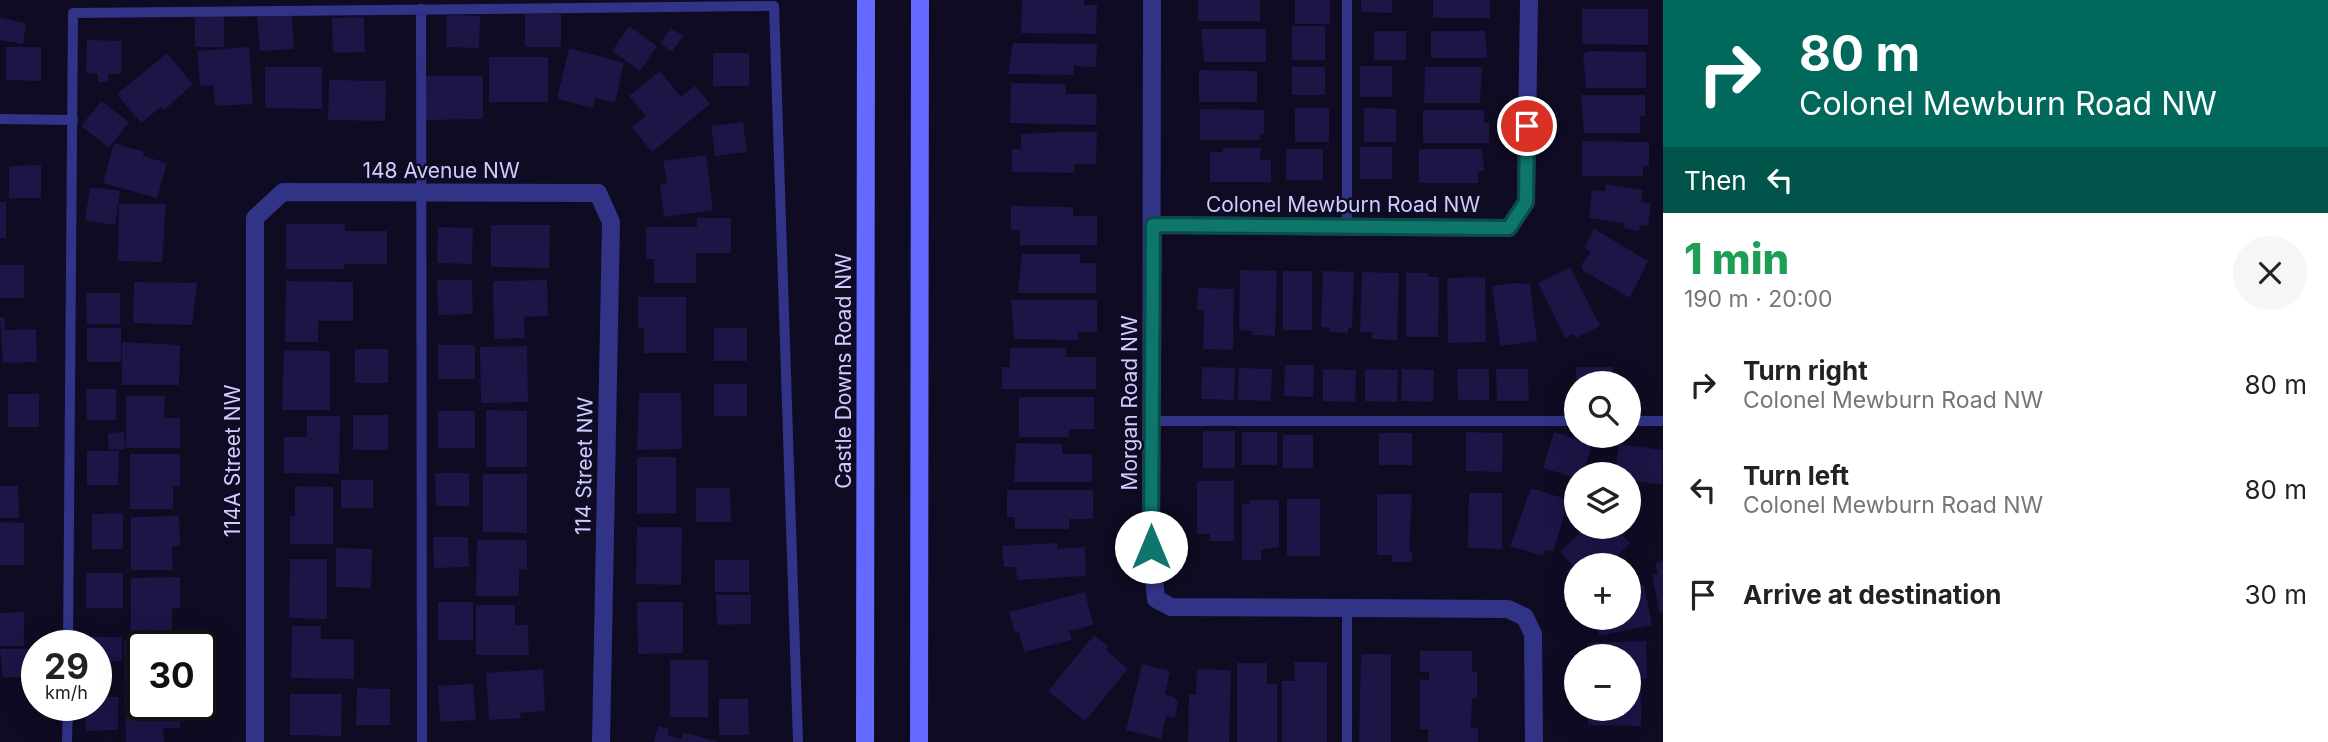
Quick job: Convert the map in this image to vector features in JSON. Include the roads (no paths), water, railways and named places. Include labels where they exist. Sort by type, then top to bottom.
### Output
[{"type":"main road","name":"Castle Downs Road NW","points":[[865,742],[866,0]]},
{"type":"main road","points":[[919,742],[920,0]]},
{"type":"street","name":"Morgan Road NW","points":[[1152,0],[1151,547],[1156,599],[1171,607],[1508,609],[1525,617],[1533,634],[1534,742]]},
{"type":"street","name":"Colonel Mewburn Road NW","points":[[1153,225],[1509,228],[1526,202],[1529,0]]},
{"type":"street","name":"148 Avenue NW","points":[[283,192],[598,193]]},
{"type":"street","name":"114A Street NW","points":[[255,742],[255,218],[283,192]]},
{"type":"street","name":"114 Street NW","points":[[598,193],[611,222],[601,742]]},
{"type":"lane","points":[[1347,0],[1347,226]]},
{"type":"lane","points":[[68,630],[74,13],[774,5],[798,742]]},
{"type":"lane","points":[[421,9],[422,742]]},
{"type":"lane","points":[[0,119],[73,120]]},
{"type":"lane","points":[[1152,421],[1564,421]]},
{"type":"lane","points":[[1641,421],[1663,421]]},
{"type":"lane","points":[[1347,742],[1348,607]]},
{"type":"lane","points":[[68,721],[68,742]]}]
